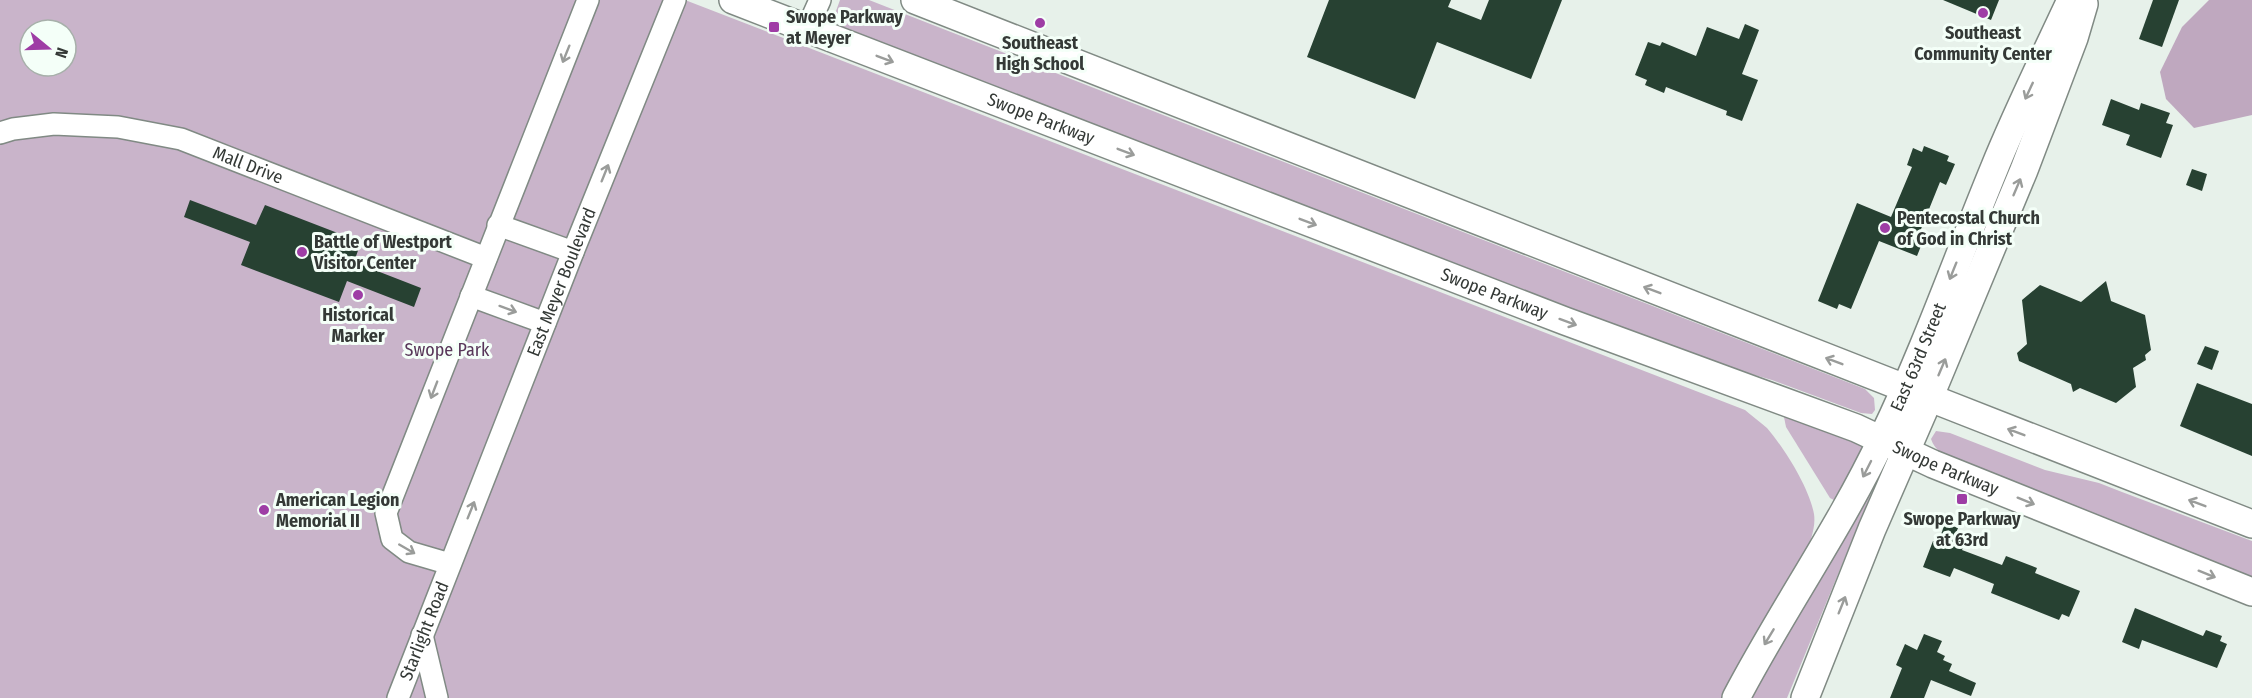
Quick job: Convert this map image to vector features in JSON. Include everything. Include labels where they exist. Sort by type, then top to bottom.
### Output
[{"type":"main road","name":"Swope Parkway","points":[[733,0],[1554,317],[1882,439],[1944,468],[2252,592]]},
{"type":"main road","points":[[915,0],[2252,524]]},
{"type":"main road","name":"East 63rd Street","points":[[1805,698],[1872,529],[1906,451],[1917,394],[2008,135],[2071,0]]},
{"type":"main road","name":"East 63rd Street","points":[[1736,698],[1759,654],[1834,531],[1882,439],[1917,394],[2024,170],[2074,38],[2085,0]]},
{"type":"street","points":[[450,564],[409,552],[392,539],[386,513],[588,0]]},
{"type":"street","name":"East Meyer Boulevard","points":[[450,564],[675,0]]},
{"type":"street","points":[[807,29],[820,0]]},
{"type":"street","name":"Mall Drive","points":[[0,133],[13,129],[54,124],[118,127],[181,139],[486,258]]},
{"type":"street","points":[[498,225],[573,252]]},
{"type":"street","points":[[471,296],[545,323]]},
{"type":"street","name":"Starlight Road","points":[[398,698],[450,564]]},
{"type":"street","points":[[422,635],[437,698]]},
{"type":"green space","name":"Swope Park","points":[[0,0],[685,0],[1745,410],[1767,428],[1788,457],[1807,492],[1814,519],[1806,554],[1726,698],[0,698]]},
{"type":"green space","points":[[840,0],[869,0],[1865,389],[1874,398],[1875,410],[1872,414],[1861,413],[1772,380],[1675,352],[843,27],[837,23],[836,11]]},
{"type":"green space","points":[[1788,416],[1862,446],[1834,500],[1830,498],[1786,427],[1784,417]]},
{"type":"green space","points":[[1936,431],[1950,433],[2045,470],[2099,483],[2252,541],[2252,577],[1956,461],[1935,447],[1931,439]]},
{"type":"green space","points":[[1870,478],[1876,482],[1787,698],[1749,698]]},
{"type":"shaded area","points":[[2209,0],[2252,0],[2252,115],[2194,128],[2166,99],[2160,72],[2182,27]]},
{"type":"building","points":[[1329,0],[1451,0],[1448,7],[1481,20],[1489,0],[1562,0],[1531,79],[1437,42],[1415,99],[1307,57]]},
{"type":"building","name":"Southeast Community Center","points":[[1943,0],[1999,0],[1991,20]]},
{"type":"building","points":[[2153,0],[2179,0],[2162,47],[2139,39]]},
{"type":"building","points":[[1745,24],[1759,30],[1742,74],[1758,80],[1742,121],[1726,115],[1727,111],[1666,87],[1664,93],[1645,85],[1647,80],[1635,75],[1648,42],[1660,46],[1662,42],[1696,56],[1707,27],[1739,39]]},
{"type":"building","points":[[2111,99],[2139,110],[2141,103],[2170,113],[2166,123],[2173,125],[2161,158],[2126,145],[2130,135],[2102,125]]},
{"type":"building","name":"Pentecostal Church of God in Christ","points":[[1924,146],[1949,156],[1947,161],[1955,164],[1946,185],[1940,182],[1917,239],[1923,241],[1917,256],[1879,241],[1851,309],[1839,304],[1837,309],[1818,301],[1857,203],[1891,217],[1912,167],[1907,165],[1913,148],[1922,152]]},
{"type":"building","points":[[2192,169],[2207,174],[2202,191],[2186,185]]},
{"type":"building","name":"Battle of Westport Visitor Center","points":[[190,200],[256,225],[265,205],[361,242],[354,262],[421,288],[414,307],[347,281],[339,302],[241,265],[250,242],[184,217]]},
{"type":"building","points":[[2106,281],[2111,301],[2145,315],[2151,350],[2145,355],[2146,360],[2133,368],[2136,387],[2116,403],[2080,388],[2073,392],[2071,384],[2019,361],[2017,353],[2027,344],[2022,300],[2040,285],[2081,302]]},
{"type":"building","points":[[2205,346],[2219,351],[2212,370],[2197,364]]},
{"type":"building","points":[[2197,383],[2252,404],[2252,456],[2180,426]]},
{"type":"building","points":[[1945,523],[1958,528],[1954,538],[1965,542],[1962,550],[2002,565],[2006,556],[2037,568],[2035,573],[2080,591],[2069,617],[2062,614],[2059,620],[1991,593],[1994,584],[1954,568],[1950,577],[1923,567],[1933,541],[1938,543]]},
{"type":"building","points":[[2135,608],[2203,636],[2206,630],[2222,636],[2220,641],[2227,644],[2217,668],[2142,640],[2139,649],[2122,642]]},
{"type":"building","points":[[1924,634],[1942,641],[1937,652],[1945,656],[1943,660],[1952,664],[1949,671],[1976,683],[1971,696],[1931,680],[1924,698],[1890,698],[1902,668],[1896,665],[1905,644],[1917,650]]},
{"type":"place","name":"Southeast Community Center","points":[[1983,13]]},
{"type":"place","name":"Southeast High School","points":[[1040,23]]},
{"type":"place","name":"Swope Parkway at Meyer","points":[[774,27]]},
{"type":"place","name":"Pentecostal Church of God in Christ","points":[[1885,228]]},
{"type":"place","name":"Battle of Westport Visitor Center","points":[[302,252]]},
{"type":"place","name":"Historical Marker","points":[[358,295]]},
{"type":"place","name":"Swope Parkway at 63rd","points":[[1962,499]]},
{"type":"place","name":"American Legion Memorial II","points":[[264,510]]}]
